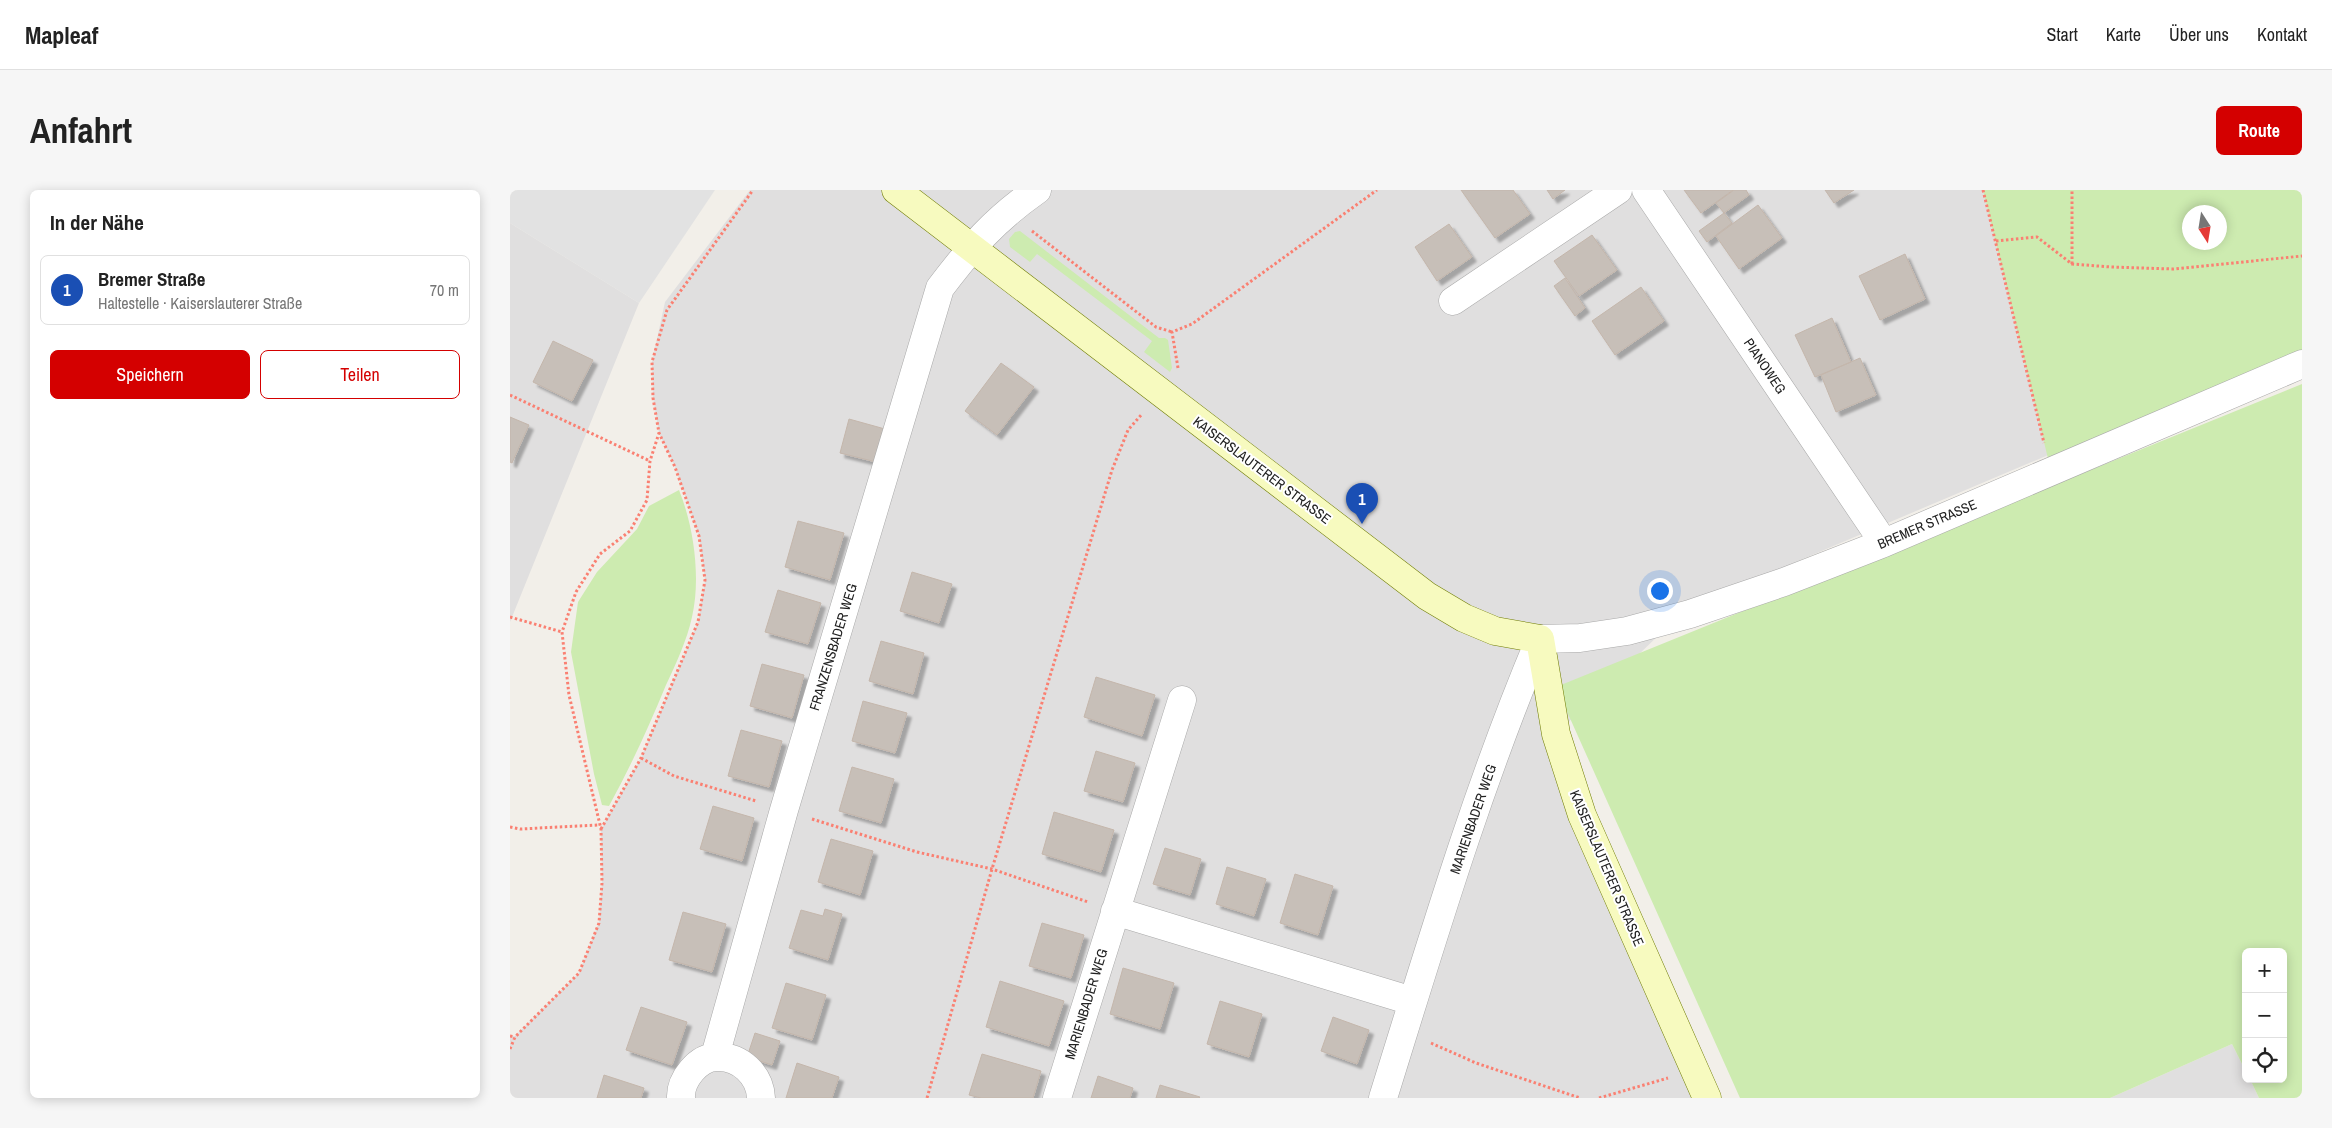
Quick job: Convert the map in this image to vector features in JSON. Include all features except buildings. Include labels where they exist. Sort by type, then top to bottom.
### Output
[{"type":"street","name":"KAISERSLAUTERER STRASSE","points":[[896,190],[1427,596],[1464,618],[1495,631],[1540,639],[1556,734],[1582,815],[1708,1098]]},
{"type":"street","name":"FRANZENSBADER WEG","points":[[715,1056],[784,810],[940,288],[971,247],[1006,211],[1036,190]]},
{"type":"street","points":[[1453,301],[1618,190]]},
{"type":"street","name":"PIANOWEG","points":[[1646,190],[1884,543]]},
{"type":"street","name":"BREMER STRASSE","points":[[1540,639],[1580,638],[1628,631],[1690,614],[1784,582],[1884,543],[2302,364]]},
{"type":"street","name":"MARIENBADER WEG","points":[[1382,1098],[1412,1000],[1511,707],[1540,639]]},
{"type":"street","name":"MARIENBADER WEG","points":[[1057,1098],[1182,700]]},
{"type":"street","points":[[1115,911],[1412,1000]]},
{"type":"street","points":[[681,1098],[684,1081],[692,1070],[702,1062],[715,1056],[741,1063],[751,1071],[758,1082],[761,1098]]},
{"type":"path","points":[[600,829],[641,758],[698,622],[705,580],[699,536],[674,467],[659,434],[653,398],[652,362],[667,310],[753,190]]},
{"type":"path","points":[[1006,211],[1156,327],[1163,331],[1172,332],[1192,324],[1377,190]]},
{"type":"path","points":[[1983,190],[2050,471]]},
{"type":"path","points":[[2072,190],[2072,264]]},
{"type":"path","points":[[1996,241],[2037,237],[2072,264],[2173,269],[2302,256]]},
{"type":"path","points":[[927,1098],[992,870],[1112,470],[1128,430],[1178,371],[1172,332]]},
{"type":"path","points":[[510,395],[650,461]]},
{"type":"path","points":[[510,1049],[515,1037],[579,973],[599,922],[602,884],[600,829],[569,695],[562,632],[576,592],[595,561],[600,554],[630,531],[647,500],[650,461],[659,434]]},
{"type":"path","points":[[510,617],[562,632]]},
{"type":"path","points":[[510,827],[520,829],[599,825]]},
{"type":"path","points":[[917,852],[992,870],[1115,911]]},
{"type":"path","points":[[1403,1031],[1476,1063],[1580,1098]]},
{"type":"path","points":[[510,1036],[515,1037]]},
{"type":"path","points":[[1600,1098],[1695,1070]]},
{"type":"shaded area","points":[[510,190],[715,190],[639,303],[510,223]]},
{"type":"shaded area","points":[[750,190],[1983,190],[2053,453],[1687,608],[1556,734],[1710,1098],[510,1098],[510,1036],[515,1036],[579,973],[599,922],[602,883],[601,829],[641,758],[698,622],[705,580],[699,536],[675,467],[659,433],[653,398],[652,362],[665,302]]},
{"type":"shaded area","points":[[510,223],[639,303],[510,622]]},
{"type":"shaded area","points":[[2232,1044],[2242,1064],[2242,1083],[2252,1083],[2259,1098],[2110,1098]]},
{"type":"green space","points":[[1983,190],[2302,190],[2302,364],[2051,471]]},
{"type":"green space","points":[[1020,231],[1159,338],[1168,340],[1172,368],[1170,372],[1144,352],[1152,341],[1037,254],[1030,262],[1010,247],[1009,239],[1015,232]]},
{"type":"green space","points":[[2302,384],[2302,1098],[2259,1098],[2252,1083],[2287,1083],[2287,948],[2242,948],[2242,1064],[2232,1044],[2110,1098],[1740,1098],[1556,687]]},
{"type":"green space","points":[[679,490],[689,520],[696,569],[695,602],[692,617],[681,652],[632,761],[609,806],[602,805],[594,774],[571,652],[578,602],[597,572],[637,529],[649,506]]},
{"type":"place","name":"Bremer Straße","points":[[1362,524]]}]
